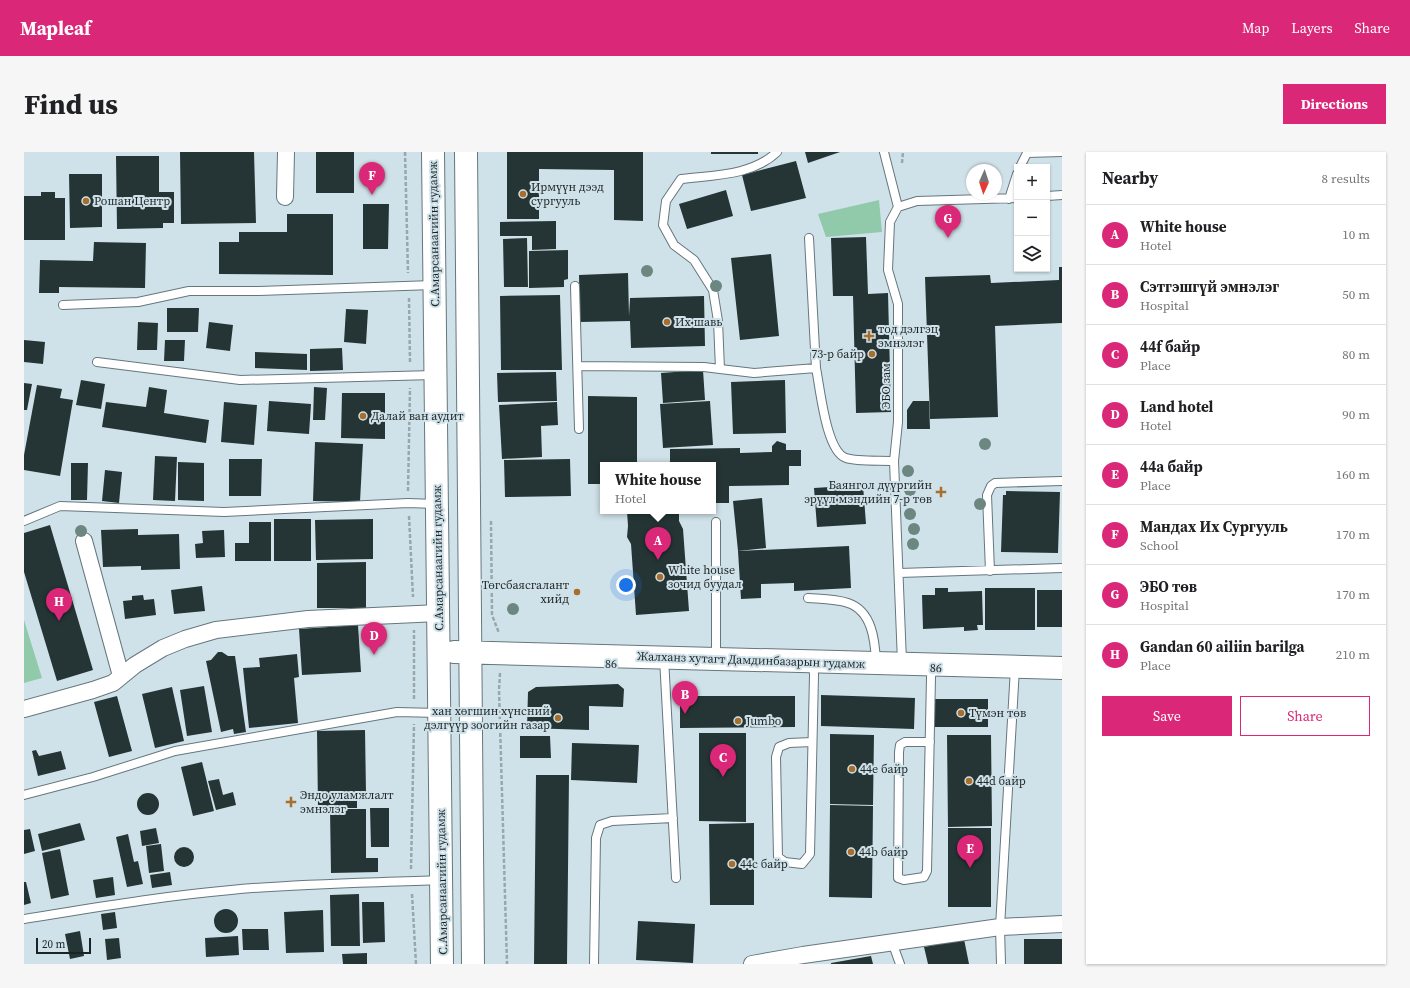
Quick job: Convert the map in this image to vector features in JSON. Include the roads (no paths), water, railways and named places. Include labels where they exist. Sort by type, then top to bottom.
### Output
[{"type":"main road","name":"С.Амарсанаагийн гудамж","points":[[433,152],[442,964]]},
{"type":"main road","points":[[466,152],[469,652],[473,964]]},
{"type":"main road","name":"Жалханз хутагт Дамдинбазарын гудамж","points":[[439,652],[1062,668]]},
{"type":"street","points":[[285,197],[286,152]]},
{"type":"street","points":[[84,542],[121,676]]},
{"type":"street","points":[[24,709],[93,690],[112,682],[163,648],[185,639],[216,630],[308,619],[414,615],[439,612]]},
{"type":"street","points":[[752,964],[804,959],[892,942],[1000,927],[1062,924]]},
{"type":"lane","points":[[720,369],[718,321],[713,290],[694,260],[674,245],[663,225],[666,200],[681,179],[724,174],[756,167],[766,162],[777,152]]},
{"type":"lane","points":[[884,152],[898,207],[917,201],[1013,198]]},
{"type":"lane","points":[[1022,164],[1027,153],[1062,152]]},
{"type":"lane","points":[[1050,196],[1062,195]]},
{"type":"lane","name":"ЭБО зам","points":[[898,207],[890,222],[888,270],[898,304],[898,422],[894,461],[902,664]]},
{"type":"lane","points":[[809,238],[816,368],[825,418],[834,447],[839,455],[846,459],[894,461]]},
{"type":"lane","points":[[63,305],[138,302],[189,291],[260,291],[434,285]]},
{"type":"lane","points":[[575,286],[579,429]]},
{"type":"lane","points":[[97,362],[240,380],[435,375]]},
{"type":"lane","points":[[578,366],[704,367],[754,373],[816,368]]},
{"type":"lane","points":[[990,571],[987,495],[991,486],[995,483],[1062,481]]},
{"type":"lane","points":[[24,521],[60,506],[224,512],[408,503],[437,504]]},
{"type":"lane","points":[[716,522],[716,659]]},
{"type":"lane","points":[[899,574],[1062,568]]},
{"type":"lane","points":[[808,598],[849,603],[863,613],[872,627],[877,664]]},
{"type":"lane","points":[[664,657],[676,878]]},
{"type":"lane","points":[[812,742],[789,743],[780,747],[776,757],[778,857],[785,862],[802,864],[810,854],[812,742],[813,662]]},
{"type":"lane","points":[[930,742],[905,742],[900,745],[898,878],[904,880],[924,877],[927,871],[933,665]]},
{"type":"lane","points":[[1001,964],[1000,927],[1015,667]]},
{"type":"lane","points":[[24,795],[93,777],[174,751],[397,712],[440,713]]},
{"type":"lane","points":[[594,964],[596,838],[600,825],[612,821],[673,818]]},
{"type":"lane","points":[[24,919],[138,900],[232,889],[326,883],[441,880]]},
{"type":"lane","points":[[892,942],[900,964]]},
{"type":"place","name":"Ирмүүн дээд сургууль","points":[[523,194]]},
{"type":"place","name":"Мандах Их Сургууль","points":[[372,195]]},
{"type":"place","name":"Рошан Центр","points":[[86,201]]},
{"type":"place","name":"ЭБО төв","points":[[948,238]]},
{"type":"place","name":"Их шавь","points":[[667,322]]},
{"type":"place","name":"тод дэлгэц эмнэлэг","points":[[869,336]]},
{"type":"place","name":"73-р байр","points":[[872,354]]},
{"type":"place","name":"Далай ван аудит","points":[[363,416]]},
{"type":"place","name":"Баянгол дүүргийн эрүүл мэндийн 7-р төв","points":[[941,492]]},
{"type":"place","name":"White house","points":[[658,560]]},
{"type":"place","name":"White house зочид буудал","points":[[660,577]]},
{"type":"place","name":"Төгсбаясгалант хийд","points":[[577,592]]},
{"type":"place","name":"Gandan 60 ailiin barilga","points":[[59,621]]},
{"type":"place","name":"Land hotel","points":[[374,655]]},
{"type":"place","name":"Түмэн төв","points":[[961,713]]},
{"type":"place","name":"Сэтгэшгүй эмнэлэг","points":[[685,714]]},
{"type":"place","name":"хан хөгшин хүнсний дэлгүүр зоогийн газар","points":[[558,718]]},
{"type":"place","name":"Jumbo","points":[[738,721]]},
{"type":"place","name":"44e байр","points":[[852,769]]},
{"type":"place","name":"44f байр","points":[[723,777]]},
{"type":"place","name":"44d байр","points":[[969,781]]},
{"type":"place","name":"Эндо уламжлалт эмнэлэг","points":[[291,802]]},
{"type":"place","name":"44b байр","points":[[851,852]]},
{"type":"place","name":"44c байр","points":[[732,864]]},
{"type":"place","name":"44a байр","points":[[970,868]]}]
